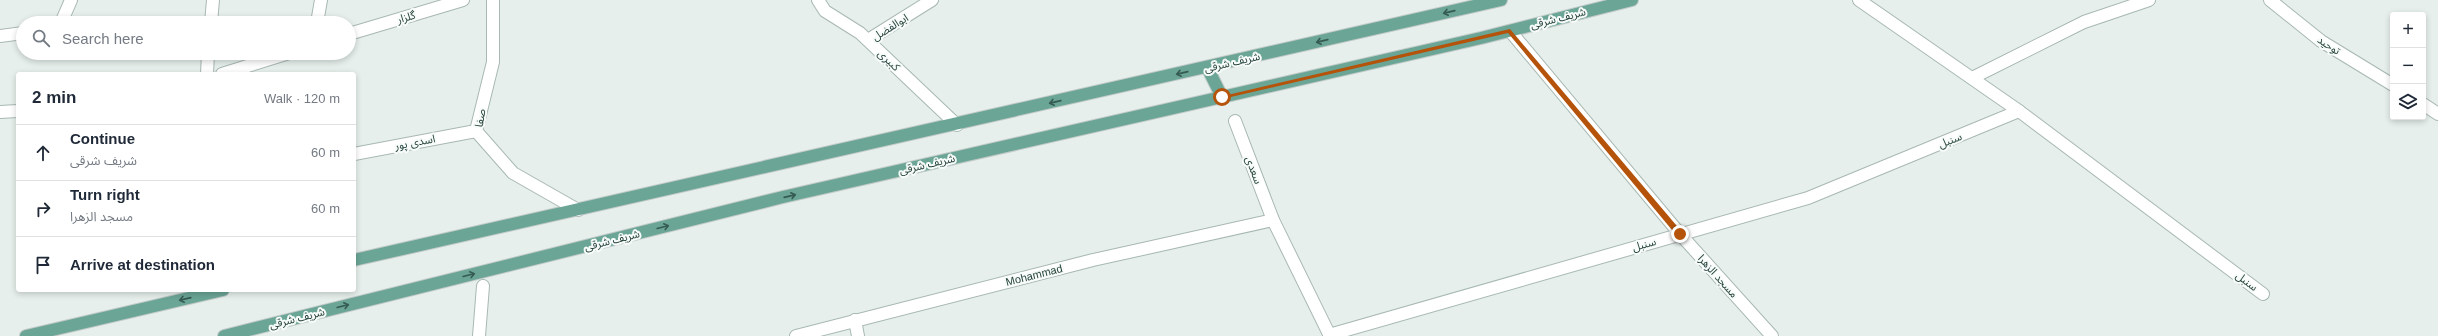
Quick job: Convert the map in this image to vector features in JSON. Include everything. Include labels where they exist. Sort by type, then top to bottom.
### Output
[{"type":"main road","name":"شریف شرقی","points":[[356,260],[957,125],[1207,67],[1468,3],[1501,0]]},
{"type":"main road","name":"شریف شرقی","points":[[224,336],[782,197],[1222,97],[1632,0]]},
{"type":"main road","points":[[1207,67],[1222,97]]},
{"type":"main road","points":[[26,336],[214,292]]},
{"type":"street","points":[[65,16],[71,0]]},
{"type":"street","points":[[212,16],[213,0]]},
{"type":"street","points":[[318,16],[321,0]]},
{"type":"street","name":"صفا","points":[[493,0],[493,62],[476,131],[513,173],[578,210]]},
{"type":"street","name":"کبیری","points":[[818,0],[825,11],[860,33],[868,40],[957,125]]},
{"type":"street","name":"ابوالفضل","points":[[868,40],[932,0]]},
{"type":"street","name":"سنبل","points":[[1859,0],[2020,111],[2263,294]]},
{"type":"street","points":[[1972,78],[2084,22],[2149,0]]},
{"type":"street","name":"توحید","points":[[2270,0],[2321,41],[2391,84]]},
{"type":"street","name":"گلزار","points":[[356,32],[458,1]]},
{"type":"street","name":"مسجد الزهرا","points":[[1510,30],[1680,234],[1772,336]]},
{"type":"street","points":[[0,36],[16,34]]},
{"type":"street","points":[[207,72],[208,60]]},
{"type":"street","points":[[228,72],[267,60]]},
{"type":"street","points":[[2426,106],[2438,114]]},
{"type":"street","points":[[0,112],[16,111]]},
{"type":"street","name":"سنبل","points":[[1330,335],[1808,198],[2020,111]]},
{"type":"street","name":"سعدی","points":[[1235,121],[1273,220],[1330,335]]},
{"type":"street","name":"اسدی پور","points":[[356,154],[476,131]]},
{"type":"street","name":"Mohammad","points":[[796,336],[1190,236],[1273,220]]},
{"type":"street","points":[[479,336],[483,286]]},
{"type":"street","points":[[855,320],[858,336]]},
{"type":"route","points":[[1222,97],[1481,38],[1510,30],[1680,234]]}]
